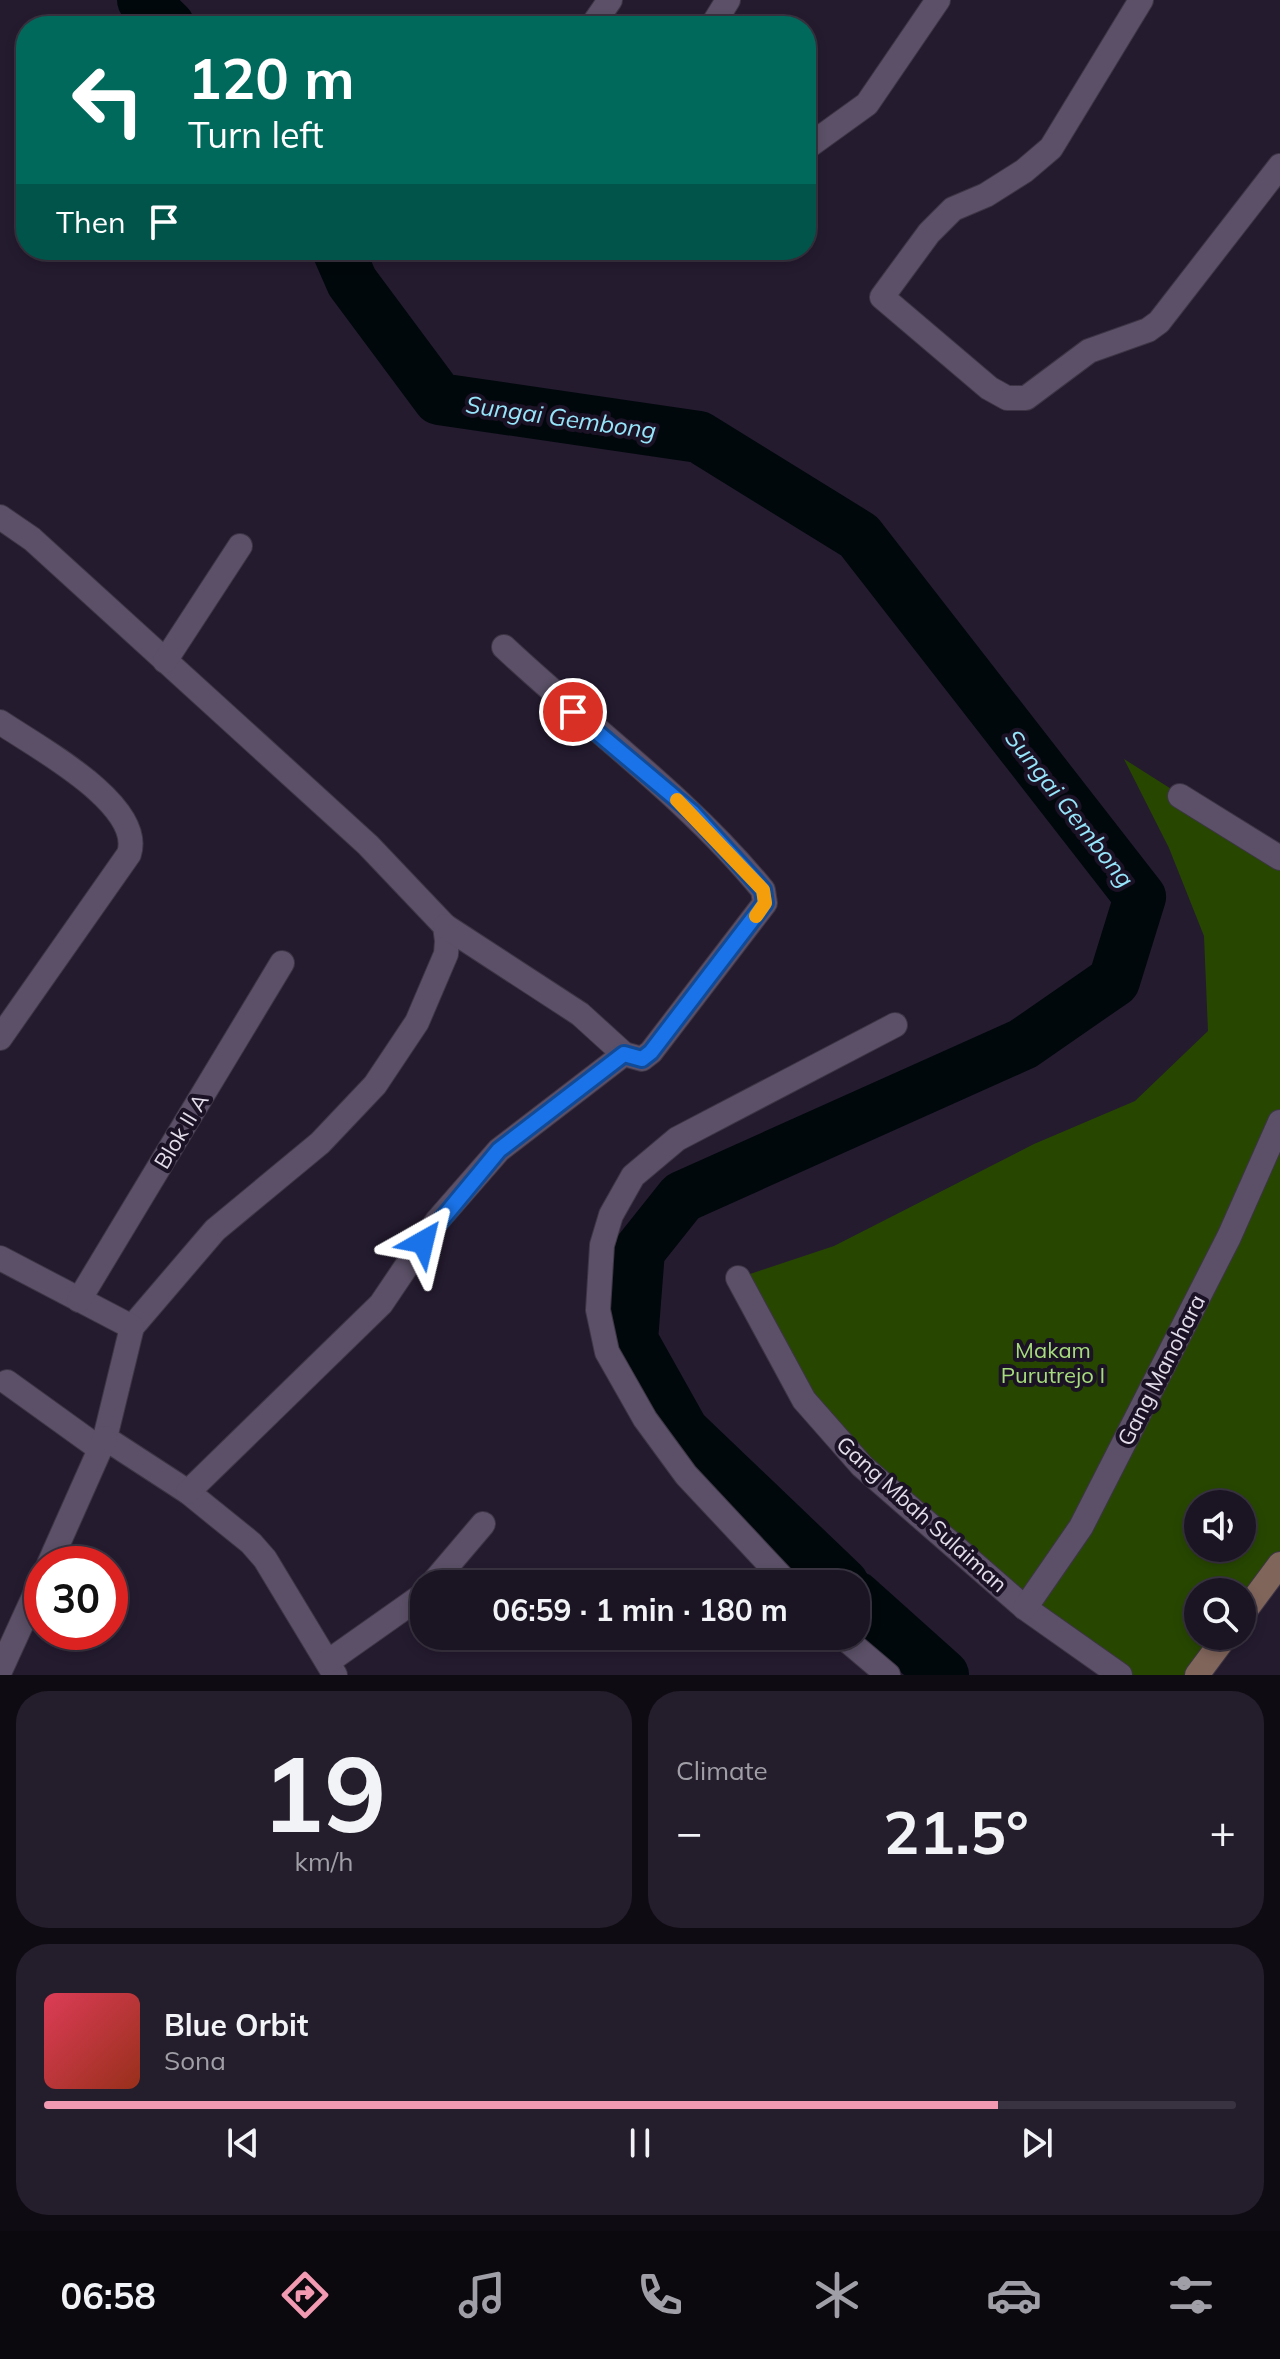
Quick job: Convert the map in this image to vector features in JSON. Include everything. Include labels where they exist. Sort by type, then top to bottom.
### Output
[{"type":"street","points":[[816,141],[867,104],[938,0]]},
{"type":"street","points":[[1141,0],[1051,148],[1024,171],[986,195],[953,209],[929,233],[882,297],[989,388],[1007,398],[1026,398],[1089,351],[1148,330],[1159,322],[1280,166]]},
{"type":"street","points":[[0,517],[44,549],[285,766],[389,865],[445,926],[580,1014],[624,1054],[642,1059],[651,1052],[763,907],[766,898],[755,881],[692,812],[573,712],[504,647]]},
{"type":"street","points":[[165,661],[240,546]]},
{"type":"street","points":[[0,722],[103,793],[131,833],[132,845],[129,854],[0,1038]]},
{"type":"street","points":[[1180,796],[1280,858]]},
{"type":"street","points":[[57,1546],[102,1444],[132,1327],[215,1230],[320,1143],[375,1085],[417,1022],[446,954],[445,926]]},
{"type":"street","name":"Blok II A","points":[[79,1300],[282,963]]},
{"type":"street","points":[[775,1570],[686,1475],[645,1419],[607,1352],[598,1310],[602,1245],[611,1215],[633,1176],[677,1139],[895,1025]]},
{"type":"street","points":[[188,1492],[381,1304],[437,1221],[499,1150],[624,1054]]},
{"type":"street","name":"Gang Manohara","points":[[1025,1608],[1081,1527],[1229,1237],[1280,1122]]},
{"type":"street","points":[[0,1258],[132,1327]]},
{"type":"street","name":"Gang Mbah Sulaiman","points":[[738,1278],[804,1400],[862,1466],[1025,1608],[1120,1675]]},
{"type":"street","points":[[7,1382],[102,1444],[188,1492],[251,1543],[265,1559],[332,1668],[410,1605]]},
{"type":"street","points":[[444,1570],[483,1524]]},
{"type":"street","points":[[1256,1596],[1280,1564]]},
{"type":"street","points":[[0,1671],[8,1629],[24,1605]]},
{"type":"street","points":[[859,1650],[888,1675]]},
{"type":"street","points":[[1197,1675],[1216,1650]]},
{"type":"green space","name":"Makam Purutrejo I","points":[[1124,759],[1280,858],[1280,1564],[1256,1596],[1256,1578],[1184,1578],[1184,1650],[1216,1650],[1197,1675],[1120,1675],[804,1400],[738,1278],[834,1246],[1034,1144],[1135,1101],[1208,1031],[1204,936],[1169,848]]},
{"type":"waterway","name":"Sungai Gembong","points":[[143,0],[159,16]]},
{"type":"waterway","name":"Sungai Gembong","points":[[342,260],[352,282],[439,399],[699,437],[859,536],[1140,897],[1114,981],[1023,1044],[682,1197],[639,1251],[632,1340],[683,1431],[828,1570]]},
{"type":"waterway","name":"Sungai Gembong","points":[[870,1610],[943,1675]]},
{"type":"slow traffic","points":[[677,800],[692,812],[763,890],[765,903],[756,916]]},
{"type":"route","points":[[423,1242],[437,1221],[499,1150],[624,1054],[642,1059],[651,1052],[765,903],[763,890],[692,812],[573,712]]}]
